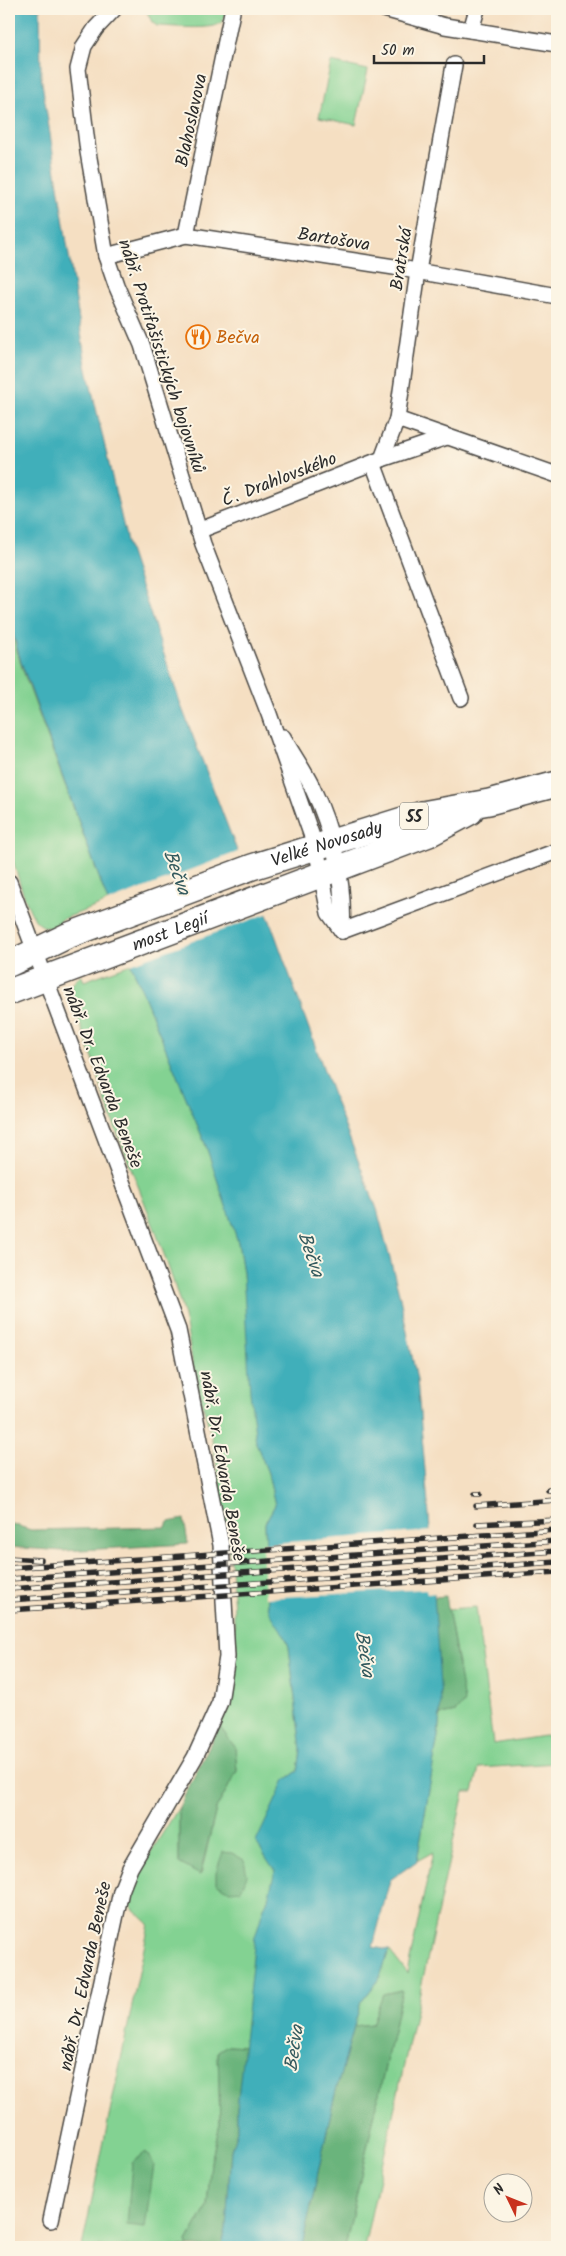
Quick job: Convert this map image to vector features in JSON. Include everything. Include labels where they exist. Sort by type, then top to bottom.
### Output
[{"type":"main road","name":"Velké Novosady","points":[[252,867],[422,814],[489,802],[557,784]]},
{"type":"main road","name":"Velké Novosady","points":[[264,896],[429,834],[489,802]]},
{"type":"main road","name":"most Legií","points":[[35,952],[67,936],[252,867]]},
{"type":"main road","name":"most Legií","points":[[45,979],[264,896]]},
{"type":"main road","name":"55","points":[[9,964],[35,952]]},
{"type":"main road","name":"55","points":[[9,992],[45,979]]},
{"type":"street","name":"nábř. Protifašistických bojovníků","points":[[114,9],[96,28],[84,46],[78,69],[88,152],[106,256],[116,285],[142,345],[198,531],[269,714],[312,786],[330,871]]},
{"type":"street","points":[[384,9],[426,21],[557,44]]},
{"type":"street","points":[[471,30],[477,9]]},
{"type":"street","name":"Blahoslavova","points":[[186,235],[232,12]]},
{"type":"street","name":"Bratrská","points":[[378,461],[396,419],[418,271],[454,65]]},
{"type":"street","name":"Bartošova","points":[[106,256],[186,235],[418,271],[557,296]]},
{"type":"street","points":[[396,419],[557,475]]},
{"type":"street","name":"Č. Drahlovského","points":[[198,531],[378,461],[447,437]]},
{"type":"street","points":[[378,461],[461,698]]},
{"type":"street","name":"Velké Novosady","points":[[330,871],[329,913],[342,931],[557,851]]},
{"type":"street","name":"nábř. Dr. Edvarda Beneše","points":[[9,882],[178,1330],[222,1545],[227,1643],[225,1680],[216,1714],[195,1757],[130,1868],[121,1891],[51,2220]]},
{"type":"green space","points":[[152,9],[226,9],[221,23],[208,27],[190,28],[157,26],[152,22],[147,12]]},
{"type":"green space","points":[[331,62],[368,70],[356,125],[319,117]]},
{"type":"green space","points":[[9,624],[22,668],[108,902],[60,920],[63,929],[46,928],[37,922],[33,916],[20,885],[9,844]]},
{"type":"green space","points":[[131,964],[206,1146],[238,1242],[243,1272],[256,1443],[268,1473],[275,1505],[265,1523],[268,1606],[289,1647],[301,1750],[298,1771],[285,1780],[277,1863],[264,1907],[245,2046],[228,2045],[218,2051],[220,2124],[211,2162],[207,2206],[187,2242],[189,2247],[82,2247],[149,1924],[128,1904],[144,1863],[179,1807],[179,1863],[201,1874],[216,1809],[237,1771],[235,1747],[219,1726],[228,1699],[233,1665],[234,1627],[228,1544],[212,1439],[194,1373],[187,1331],[173,1280],[104,1097],[96,1067],[70,997],[71,985],[81,975],[84,981]]},
{"type":"green space","points":[[184,1519],[188,1544],[63,1551],[9,1547],[9,1523],[31,1530],[166,1527],[168,1522]]},
{"type":"green space","points":[[446,1596],[464,1702],[456,1712],[440,1715],[434,1597]]},
{"type":"green space","points":[[476,1607],[493,1744],[557,1734],[557,1763],[479,1768],[473,1792],[464,1792],[364,2247],[345,2247],[402,1990],[383,1994],[372,2024],[354,2026],[361,2002],[379,1980],[389,1950],[407,1973],[433,1852],[417,1861],[440,1715],[456,1712],[458,1664],[448,1609]]},
{"type":"green space","points":[[219,1726],[235,1747],[237,1771],[216,1809],[200,1875],[179,1863],[179,1807]]},
{"type":"green space","points":[[223,1852],[232,1853],[244,1860],[247,1875],[241,1890],[230,1891],[216,1883],[216,1872]]},
{"type":"green space","points":[[402,1990],[345,2247],[302,2247],[334,2098],[354,2026],[372,2024],[383,1994]]},
{"type":"green space","points":[[228,2045],[245,2046],[237,2108],[237,2131],[231,2150],[226,2229],[221,2247],[189,2247],[187,2242],[207,2206],[211,2162],[220,2124],[218,2051]]},
{"type":"green space","points":[[146,2152],[154,2165],[145,2227],[127,2225],[132,2163]]},
{"type":"water","points":[[9,9],[40,9],[41,76],[86,365],[129,550],[182,708],[238,853],[270,921],[337,1106],[377,1209],[399,1293],[417,1380],[429,1515],[441,1701],[438,1736],[417,1861],[390,1880],[373,1947],[389,1950],[379,1980],[361,2002],[334,2098],[302,2247],[221,2247],[226,2229],[231,2150],[237,2131],[237,2108],[255,1937],[275,1871],[256,1842],[285,1780],[298,1771],[301,1750],[289,1647],[268,1606],[265,1523],[275,1505],[268,1473],[256,1443],[250,1392],[243,1272],[238,1242],[206,1146],[131,964],[108,902],[21,662],[9,619]]},
{"type":"pier","points":[[240,851],[269,913],[128,965],[105,903]]},
{"type":"pier","points":[[432,1531],[436,1593],[427,1594],[426,1589],[265,1598],[262,1544]]},
{"type":"railway","points":[[548,1490],[557,1490]]},
{"type":"railway","points":[[475,1494],[480,1494]]},
{"type":"railway","points":[[476,1506],[557,1500]]},
{"type":"railway","points":[[477,1524],[557,1520]]},
{"type":"railway","points":[[9,1568],[557,1530]]},
{"type":"railway","points":[[9,1579],[557,1541]]},
{"type":"railway","points":[[9,1589],[557,1551]]},
{"type":"railway","points":[[9,1558],[41,1560]]},
{"type":"railway","points":[[9,1600],[557,1562]]},
{"type":"railway","points":[[9,1610],[557,1572]]},
{"type":"place","name":"Bečva","points":[[198,337]]}]
